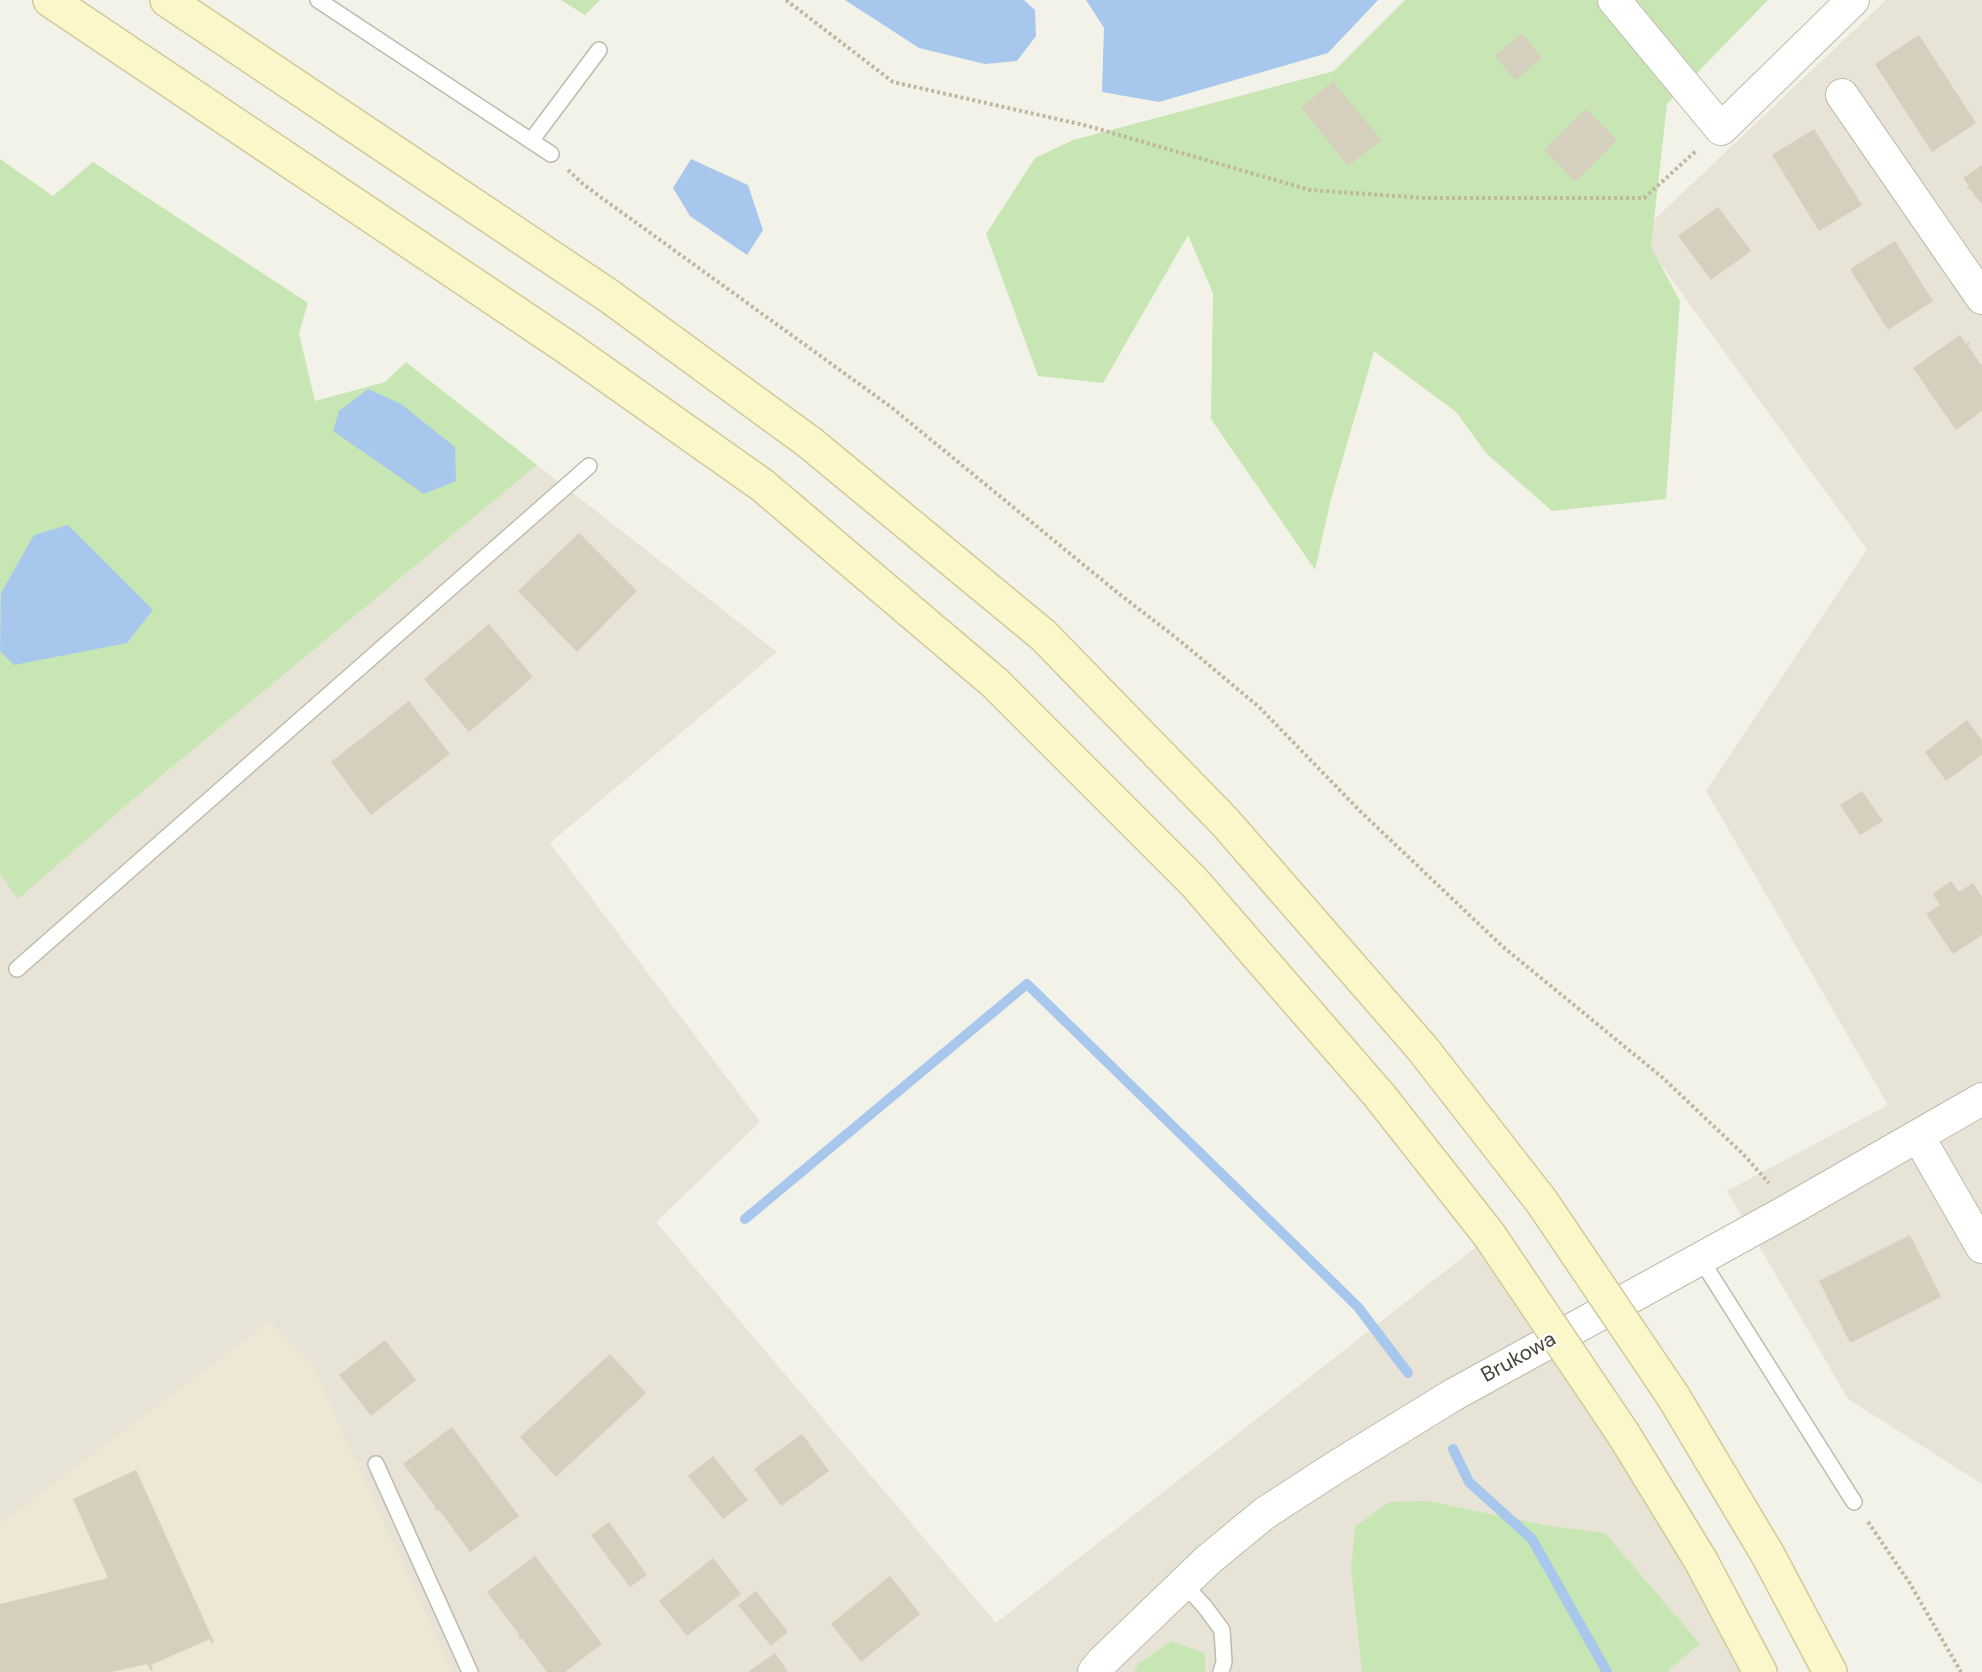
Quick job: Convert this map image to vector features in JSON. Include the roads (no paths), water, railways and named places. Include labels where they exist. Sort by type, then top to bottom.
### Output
[{"type":"main road","points":[[50,0],[548,335],[762,485],[995,683],[1194,882],[1379,1095],[1490,1236],[1624,1434],[1701,1561],[1760,1672]]},
{"type":"main road","points":[[167,0],[618,303],[809,442],[1043,635],[1225,822],[1422,1048],[1542,1202],[1673,1396],[1768,1555],[1830,1672]]},
{"type":"street","points":[[1614,0],[1721,129],[1853,0]]},
{"type":"street","points":[[1842,95],[1982,298]]},
{"type":"street","name":"Brukowa","points":[[1094,1672],[1208,1560],[1265,1513],[1336,1467],[1453,1395],[1787,1211],[1982,1099]]},
{"type":"street","points":[[1918,1136],[1982,1247]]},
{"type":"lane","points":[[318,0],[551,154]]},
{"type":"lane","points":[[531,141],[599,50]]},
{"type":"lane","points":[[17,969],[589,466]]},
{"type":"lane","points":[[1700,1258],[1854,1502]]},
{"type":"lane","points":[[376,1464],[470,1672]]},
{"type":"lane","points":[[1184,1584],[1222,1630],[1224,1662],[1221,1672]]},
{"type":"water","points":[[845,0],[1024,0],[1035,10],[1036,36],[1017,61],[985,64],[919,48]]},
{"type":"water","points":[[1086,0],[1378,0],[1328,53],[1159,102],[1102,92],[1104,28]]},
{"type":"water","points":[[691,159],[748,185],[763,230],[747,255],[690,216],[673,188]]},
{"type":"water","points":[[368,389],[401,404],[455,447],[456,481],[424,494],[333,431],[339,411]]},
{"type":"water","points":[[68,525],[153,610],[127,643],[14,665],[0,651],[1,593],[34,535]]},
{"type":"waterway","points":[[745,1219],[1027,984],[1358,1307],[1408,1373]]},
{"type":"waterway","points":[[1453,1449],[1469,1482],[1532,1539],[1607,1672]]}]
